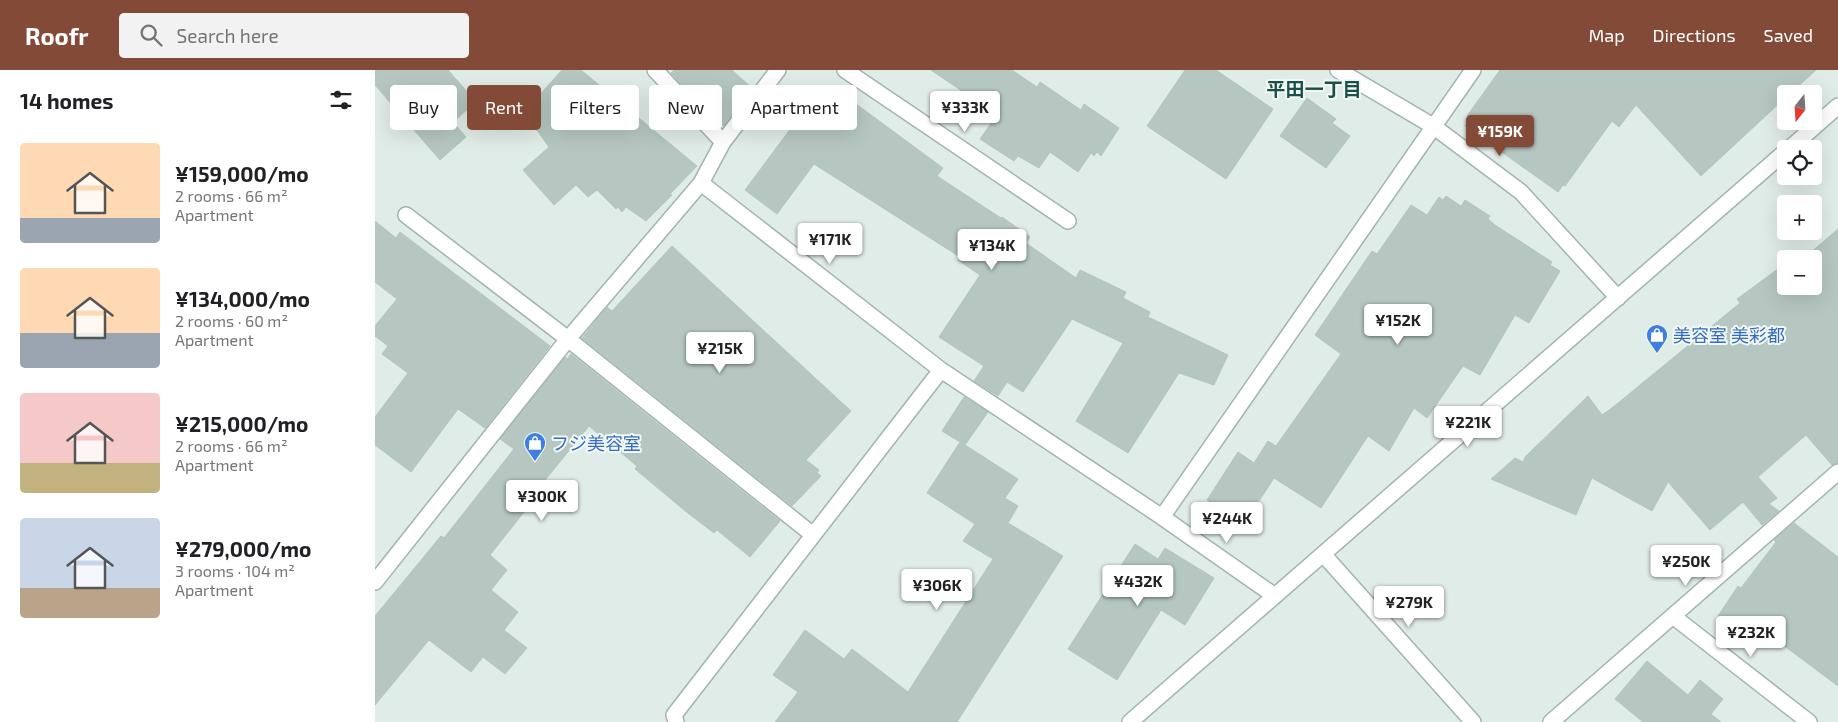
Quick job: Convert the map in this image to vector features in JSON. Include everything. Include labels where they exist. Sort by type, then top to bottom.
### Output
[{"type":"street","points":[[655,70],[723,142]]},
{"type":"street","points":[[845,70],[1068,221]]},
{"type":"street","points":[[1338,70],[1433,126],[1521,192],[1618,298]]},
{"type":"street","points":[[1162,517],[1473,70]]},
{"type":"street","points":[[375,582],[568,338],[701,183],[723,142],[776,71]]},
{"type":"street","points":[[1799,140],[1838,106]]},
{"type":"street","points":[[1129,722],[1777,159]]},
{"type":"street","points":[[701,183],[941,370],[1162,517],[1275,596]]},
{"type":"street","points":[[406,215],[568,338],[813,535]]},
{"type":"street","points":[[676,722],[674,714],[941,370]]},
{"type":"street","points":[[1551,722],[1674,617],[1838,472]]},
{"type":"street","points":[[1323,554],[1473,722]]},
{"type":"street","points":[[1674,617],[1809,722]]},
{"type":"building","points":[[375,70],[448,70],[467,92],[467,110],[457,119],[457,85],[390,85],[390,102],[375,85]]},
{"type":"building","points":[[562,70],[581,70],[599,85],[551,85],[551,130],[639,130],[639,118],[649,126],[649,130],[654,130],[697,166],[646,221],[626,207],[622,212],[618,207],[616,209],[597,190],[588,197],[576,185],[554,205],[523,170],[549,147],[537,130],[541,130],[541,93]]},
{"type":"building","points":[[674,70],[732,70],[749,85],[732,85],[732,115],[724,126],[722,125],[722,85],[682,85],[671,73]]},
{"type":"building","points":[[931,70],[1012,70],[1037,87],[1040,82],[1081,110],[1084,104],[1119,128],[1101,156],[1097,152],[1094,156],[1091,153],[1078,172],[1050,152],[1039,168],[1018,156],[1014,161],[980,139],[997,115]]},
{"type":"building","points":[[1185,70],[1216,70],[1273,109],[1226,179],[1147,126]]},
{"type":"building","points":[[1500,70],[1816,70],[1800,85],[1777,85],[1777,105],[1701,176],[1636,105],[1619,127],[1612,121],[1565,186],[1563,185],[1558,192],[1465,126],[1470,119],[1467,116]]},
{"type":"building","points":[[1307,98],[1336,119],[1332,123],[1350,136],[1326,168],[1280,136]]},
{"type":"building","points":[[857,105],[943,168],[937,176],[1030,237],[1026,243],[1076,278],[1080,270],[1126,292],[1123,298],[1150,312],[1148,317],[1228,355],[1214,385],[1179,373],[1128,453],[1076,421],[1123,343],[1072,319],[1023,392],[1007,382],[998,396],[974,381],[984,366],[939,337],[980,275],[958,260],[960,257],[814,164],[777,214],[745,190],[790,130],[857,130]]},
{"type":"building","points":[[457,127],[466,137],[440,160],[414,130],[457,130]]},
{"type":"building","points":[[1446,196],[1461,206],[1465,200],[1490,216],[1488,219],[1495,225],[1552,262],[1550,265],[1560,271],[1529,323],[1515,315],[1480,375],[1463,366],[1427,418],[1414,408],[1389,451],[1368,436],[1321,508],[1274,478],[1244,524],[1207,500],[1238,452],[1254,463],[1268,441],[1276,446],[1341,354],[1315,335],[1372,251],[1377,254],[1411,205],[1427,215],[1439,197],[1443,200]]},
{"type":"building","points":[[375,221],[396,238],[400,232],[550,346],[485,428],[458,409],[411,472],[375,445],[375,417],[408,373],[382,354],[388,346],[375,336],[375,326],[397,299],[375,282]]},
{"type":"building","points":[[1838,229],[1838,463],[1832,465],[1806,435],[1758,477],[1777,498],[1769,504],[1779,511],[1762,525],[1743,502],[1710,530],[1668,482],[1652,511],[1592,478],[1576,515],[1491,479],[1515,458],[1523,462],[1526,456],[1588,396],[1602,415],[1612,408],[1740,303],[1737,299],[1777,270],[1777,295],[1822,295],[1822,250],[1814,250]]},
{"type":"building","points":[[672,246],[851,411],[806,460],[819,470],[817,473],[821,476],[792,506],[582,338],[607,307],[612,311]]},
{"type":"building","points":[[571,354],[780,521],[750,557],[717,530],[714,533],[684,510],[635,469],[637,466],[589,426],[537,490],[540,492],[490,555],[507,570],[491,590],[518,612],[504,630],[527,648],[505,674],[483,657],[471,672],[429,640],[375,705],[375,616],[441,536],[444,538],[514,449],[500,439],[565,357],[567,359]]},
{"type":"building","points":[[964,397],[988,412],[965,445],[1018,479],[1005,498],[1018,506],[1008,523],[1063,556],[957,722],[775,722],[798,692],[773,675],[805,630],[844,659],[852,649],[908,692],[993,559],[963,541],[975,524],[927,493],[960,442],[942,431]]},
{"type":"building","points":[[1794,523],[1838,557],[1838,686],[1771,636],[1763,648],[1718,616],[1738,586],[1741,588],[1776,542],[1774,540]]},
{"type":"building","points":[[1135,544],[1158,559],[1165,548],[1214,578],[1185,625],[1161,610],[1117,680],[1068,649]]},
{"type":"building","points":[[1647,661],[1688,695],[1700,680],[1723,699],[1711,714],[1721,722],[1643,722],[1615,699]]},
{"type":"place","name":"美容室 美彩都","points":[[1657,354]]},
{"type":"place","name":"フジ美容室","points":[[535,462]]},
{"type":"district","name":"平田一丁目","points":[[1314,88]]}]
